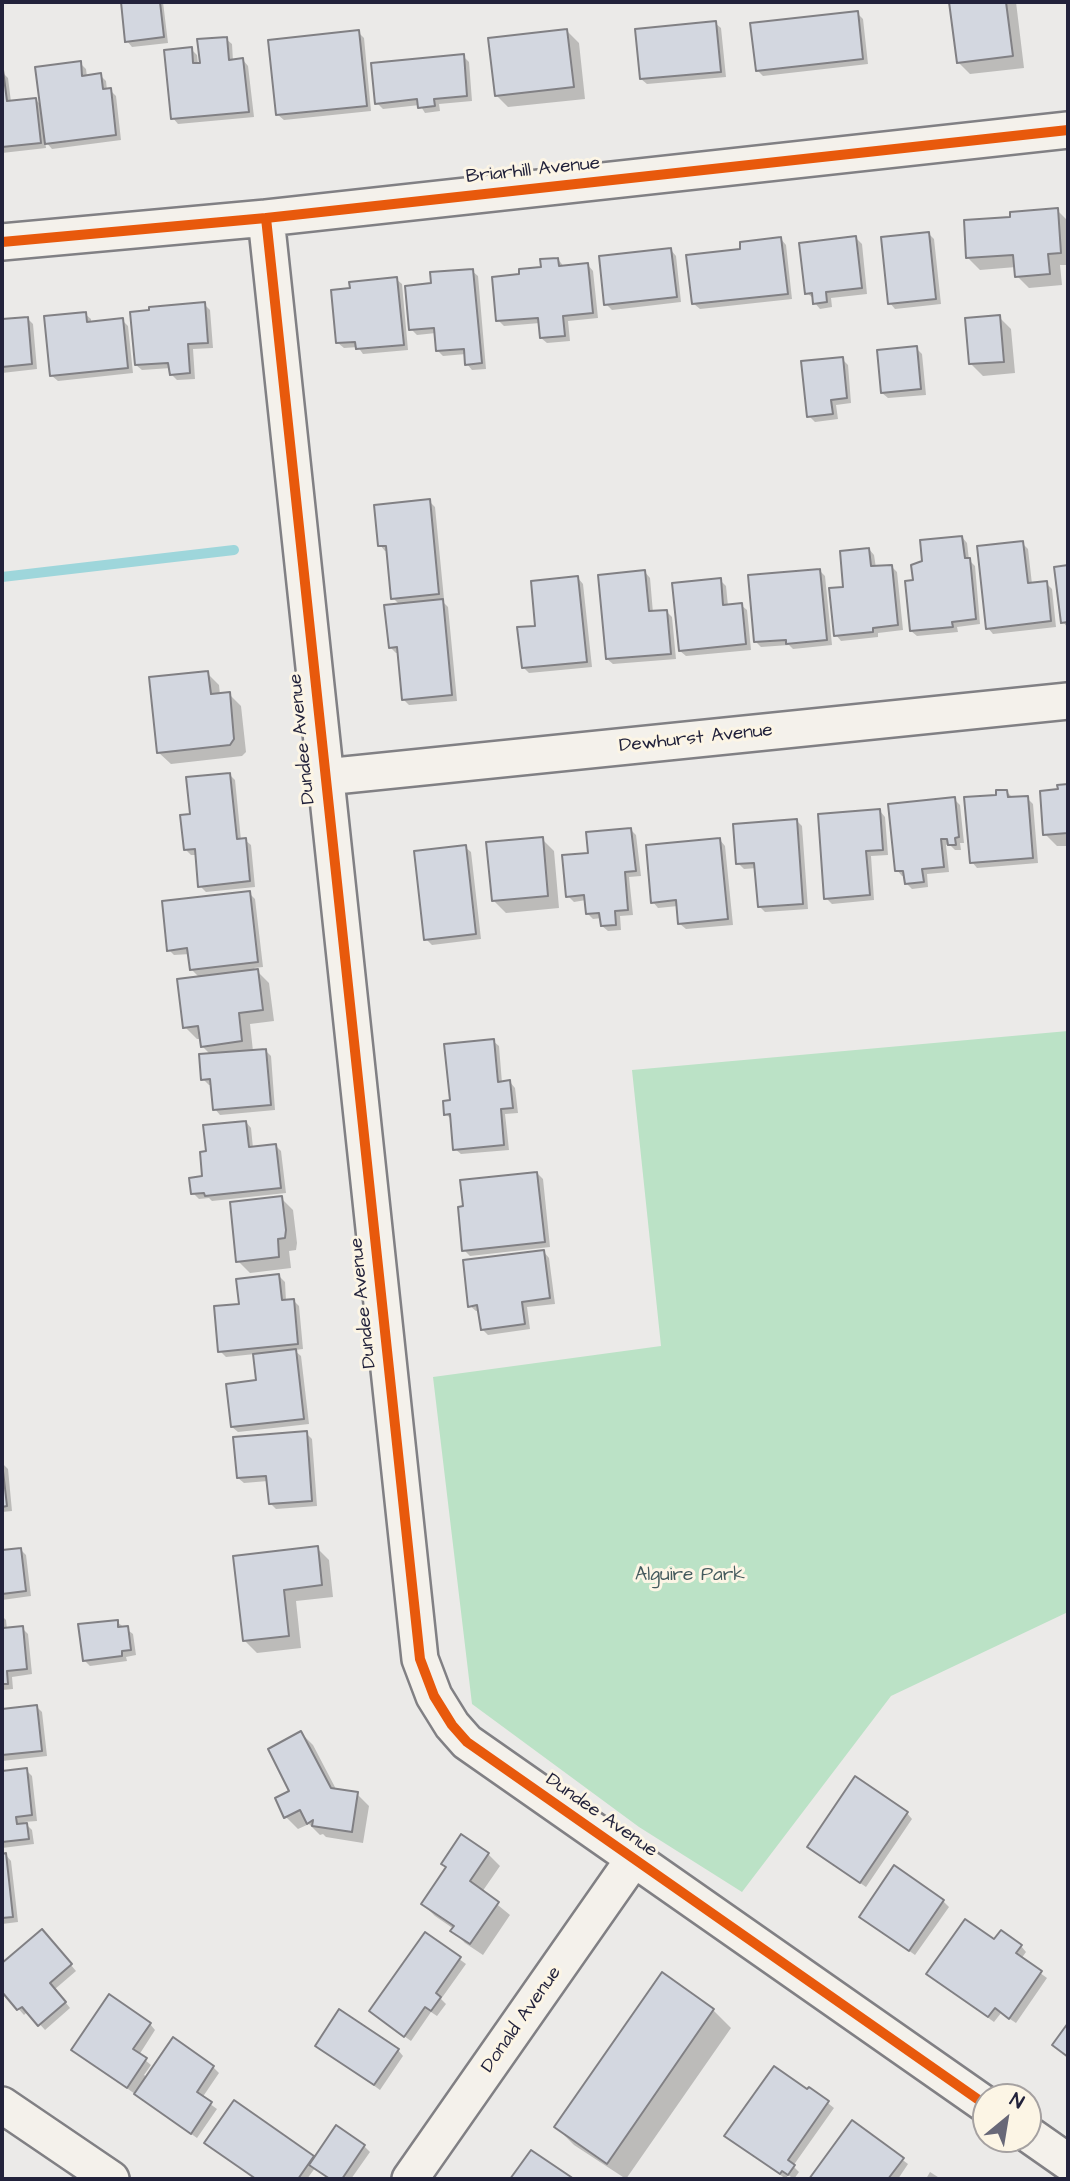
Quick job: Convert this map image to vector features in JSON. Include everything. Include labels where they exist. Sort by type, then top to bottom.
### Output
[{"type":"street","name":"Briarhill Avenue","points":[[2,242],[267,218],[1068,130]]},
{"type":"street","name":"Dundee Avenue","points":[[267,218],[421,1659],[434,1696],[452,1725],[467,1742],[972,2095]]},
{"type":"street","name":"Dewhurst Avenue","points":[[325,778],[1068,701]]},
{"type":"street","name":"Donald Avenue","points":[[411,2179],[633,1860]]},
{"type":"street","points":[[2,2105],[111,2179]]},
{"type":"street","points":[[1042,2144],[1068,2162]]},
{"type":"green space","name":"Alguire Park","points":[[1068,1031],[1068,1612],[891,1696],[742,1892],[639,1827],[472,1704],[433,1377],[661,1346],[632,1070]]},
{"type":"building","points":[[121,2],[160,2],[164,37],[125,42]]},
{"type":"building","points":[[949,2],[1006,2],[1013,56],[957,63]]},
{"type":"building","points":[[858,11],[863,59],[756,71],[750,23]]},
{"type":"building","points":[[716,21],[721,72],[640,79],[635,29]]},
{"type":"building","points":[[567,29],[574,87],[495,96],[488,38]]},
{"type":"building","points":[[359,30],[367,106],[276,115],[268,40]]},
{"type":"building","points":[[227,37],[229,60],[243,58],[249,112],[171,119],[164,50],[192,47],[193,63],[200,63],[197,39]]},
{"type":"building","points":[[464,54],[467,96],[434,99],[435,106],[418,108],[417,99],[375,104],[371,63]]},
{"type":"building","points":[[81,61],[82,76],[101,73],[103,89],[111,88],[116,135],[45,144],[35,67]]},
{"type":"building","points":[[3,70],[7,101],[36,98],[41,143],[2,147]]},
{"type":"building","points":[[1058,208],[1061,253],[1048,254],[1050,274],[1015,277],[1013,255],[966,258],[964,220],[1010,217],[1010,212]]},
{"type":"building","points":[[929,232],[936,299],[888,304],[881,237]]},
{"type":"building","points":[[856,236],[862,288],[826,292],[827,302],[813,304],[812,293],[805,294],[799,243]]},
{"type":"building","points":[[781,237],[788,294],[692,304],[686,255],[740,249],[740,242]]},
{"type":"building","points":[[671,248],[677,297],[604,305],[599,256]]},
{"type":"building","points":[[558,258],[559,266],[588,263],[593,313],[563,316],[565,336],[540,338],[538,318],[496,321],[492,277],[519,274],[519,269],[541,267],[540,259]]},
{"type":"building","points":[[473,269],[482,363],[465,365],[464,349],[436,351],[434,328],[409,330],[405,286],[431,283],[430,272]]},
{"type":"building","points":[[397,277],[404,345],[356,349],[355,342],[336,343],[331,290],[350,288],[349,282]]},
{"type":"building","points":[[205,302],[208,343],[188,344],[190,373],[170,375],[168,363],[135,365],[130,312],[149,310],[149,307]]},
{"type":"building","points":[[86,312],[87,322],[123,318],[128,368],[50,376],[44,316]]},
{"type":"building","points":[[1000,315],[1004,362],[969,364],[965,318]]},
{"type":"building","points":[[28,317],[32,364],[2,367],[2,319]]},
{"type":"building","points":[[917,346],[921,389],[881,393],[877,350]]},
{"type":"building","points":[[843,357],[847,398],[831,400],[833,414],[807,417],[801,361]]},
{"type":"building","points":[[430,499],[439,594],[391,599],[386,546],[378,546],[374,505]]},
{"type":"building","points":[[962,536],[965,558],[970,558],[976,619],[952,622],[953,627],[910,631],[905,581],[913,580],[911,565],[922,561],[920,540]]},
{"type":"building","points":[[1023,541],[1028,583],[1047,581],[1051,621],[986,629],[977,546]]},
{"type":"building","points":[[869,548],[871,566],[892,565],[898,625],[873,628],[873,632],[834,636],[829,588],[843,587],[840,551]]},
{"type":"building","points":[[1068,565],[1068,622],[1061,623],[1054,567]]},
{"type":"building","points":[[820,569],[827,640],[786,644],[786,640],[754,642],[748,575]]},
{"type":"building","points":[[645,570],[649,611],[667,610],[671,654],[606,659],[598,575]]},
{"type":"building","points":[[578,576],[587,662],[522,668],[517,627],[535,626],[531,581]]},
{"type":"building","points":[[721,578],[723,605],[742,603],[746,644],[679,651],[672,583]]},
{"type":"building","points":[[443,599],[452,695],[402,700],[397,647],[389,648],[384,605]]},
{"type":"building","points":[[208,671],[211,694],[230,692],[234,739],[230,745],[157,753],[149,677]]},
{"type":"building","points":[[230,773],[237,839],[246,838],[250,881],[198,887],[195,849],[184,850],[180,815],[190,814],[186,777]]},
{"type":"building","points":[[1068,784],[1068,833],[1043,835],[1040,791],[1058,789],[1057,785]]},
{"type":"building","points":[[996,790],[1007,790],[1008,797],[1028,796],[1033,858],[970,863],[964,797],[996,795]]},
{"type":"building","points":[[955,797],[959,837],[955,838],[956,845],[948,845],[947,839],[941,839],[944,867],[922,869],[924,882],[905,884],[903,871],[895,871],[888,804]]},
{"type":"building","points":[[880,809],[883,850],[866,851],[870,895],[824,899],[818,814]]},
{"type":"building","points":[[797,819],[803,904],[758,907],[754,863],[736,864],[733,824]]},
{"type":"building","points":[[631,828],[636,871],[625,872],[628,910],[615,911],[616,925],[601,926],[599,913],[586,914],[584,895],[566,897],[562,855],[588,853],[586,832]]},
{"type":"building","points":[[543,837],[548,896],[492,901],[486,842]]},
{"type":"building","points":[[720,838],[728,919],[678,924],[676,900],[651,903],[646,845]]},
{"type":"building","points":[[466,845],[476,934],[424,940],[414,851]]},
{"type":"building","points":[[250,891],[258,962],[190,970],[187,948],[167,951],[162,901]]},
{"type":"building","points":[[258,969],[263,1010],[239,1013],[242,1041],[201,1047],[198,1026],[183,1028],[177,979]]},
{"type":"building","points":[[494,1039],[498,1082],[510,1080],[513,1108],[501,1109],[504,1145],[453,1150],[450,1114],[444,1115],[443,1101],[450,1100],[444,1044]]},
{"type":"building","points":[[266,1049],[271,1105],[213,1110],[210,1079],[201,1080],[199,1054]]},
{"type":"building","points":[[246,1121],[249,1147],[276,1144],[281,1188],[205,1196],[204,1193],[191,1194],[189,1178],[202,1176],[200,1152],[206,1151],[203,1125]]},
{"type":"building","points":[[537,1172],[545,1242],[462,1251],[458,1207],[463,1206],[460,1180]]},
{"type":"building","points":[[282,1196],[286,1230],[285,1238],[278,1239],[279,1257],[236,1262],[230,1202]]},
{"type":"building","points":[[544,1250],[550,1298],[522,1302],[525,1324],[481,1330],[477,1305],[468,1307],[463,1260]]},
{"type":"building","points":[[279,1274],[282,1300],[294,1299],[298,1344],[218,1352],[214,1306],[239,1304],[236,1279]]},
{"type":"building","points":[[296,1349],[304,1419],[231,1427],[226,1384],[256,1380],[253,1354]]},
{"type":"building","points":[[307,1431],[312,1501],[269,1504],[266,1476],[237,1478],[233,1437]]},
{"type":"building","points":[[2,1462],[7,1506],[2,1507]]},
{"type":"building","points":[[318,1546],[322,1585],[284,1590],[289,1636],[243,1641],[233,1556]]},
{"type":"building","points":[[21,1548],[26,1591],[2,1594],[2,1550]]},
{"type":"building","points":[[2,1620],[3,1628],[23,1626],[27,1669],[7,1671],[8,1684],[2,1684]]},
{"type":"building","points":[[118,1620],[118,1627],[128,1626],[131,1650],[122,1651],[122,1656],[83,1661],[78,1624]]},
{"type":"building","points":[[37,1705],[42,1751],[2,1755],[2,1709]]},
{"type":"building","points":[[301,1731],[331,1788],[358,1792],[352,1832],[312,1826],[313,1820],[307,1824],[300,1810],[284,1818],[275,1798],[289,1791],[268,1749]]},
{"type":"building","points":[[27,1768],[32,1815],[16,1817],[17,1824],[27,1823],[29,1839],[2,1842],[2,1771]]},
{"type":"building","points":[[855,1776],[908,1812],[860,1883],[807,1847]]},
{"type":"building","points":[[461,1834],[489,1853],[470,1881],[499,1902],[470,1944],[450,1931],[454,1926],[421,1904],[446,1867],[441,1864]]},
{"type":"building","points":[[6,1853],[13,1917],[2,1918],[2,1854]]},
{"type":"building","points":[[894,1865],[944,1900],[909,1951],[859,1917]]},
{"type":"building","points":[[965,1919],[994,1939],[1001,1930],[1022,1945],[1016,1953],[1042,1971],[1009,2019],[995,2008],[988,2017],[926,1974]]},
{"type":"building","points":[[42,1929],[72,1964],[50,1983],[66,2002],[38,2026],[22,2007],[17,2010],[2,1992],[2,1963]]},
{"type":"building","points":[[425,1932],[461,1957],[436,1993],[441,1997],[431,2011],[425,2007],[404,2037],[369,2011]]},
{"type":"building","points":[[662,1972],[714,2009],[607,2164],[554,2127]]},
{"type":"building","points":[[109,1994],[151,2023],[133,2049],[147,2058],[127,2088],[71,2050]]},
{"type":"building","points":[[339,2009],[399,2049],[374,2085],[315,2046]]},
{"type":"building","points":[[1068,2023],[1068,2057],[1052,2045]]},
{"type":"building","points":[[173,2037],[214,2066],[197,2092],[212,2102],[191,2134],[134,2094]]},
{"type":"building","points":[[774,2066],[829,2101],[788,2160],[795,2165],[788,2175],[782,2171],[780,2174],[724,2136]]},
{"type":"building","points":[[234,2100],[314,2156],[298,2179],[256,2179],[204,2143]]},
{"type":"building","points":[[852,2120],[904,2158],[888,2179],[809,2179]]},
{"type":"building","points":[[336,2125],[365,2145],[342,2179],[330,2179],[309,2165]]},
{"type":"building","points":[[531,2150],[574,2179],[510,2179]]},
{"type":"waterway","points":[[2,577],[234,550]]},
{"type":"cycle path","points":[[2,242],[266,218],[1068,130]]},
{"type":"cycle path","points":[[266,218],[420,1659],[434,1696],[452,1725],[467,1742],[972,2095]]}]
